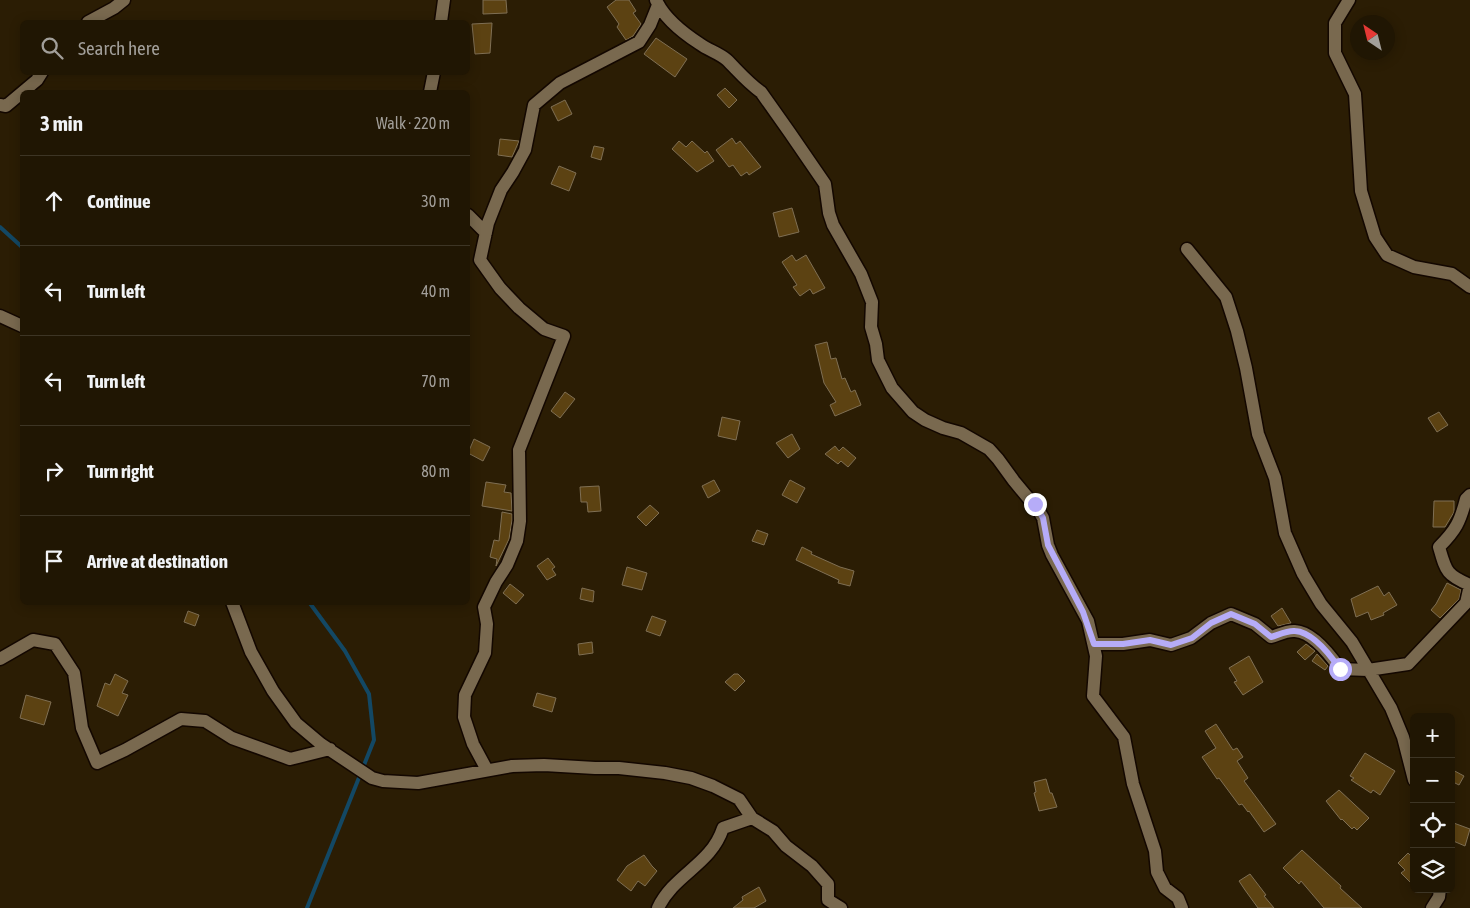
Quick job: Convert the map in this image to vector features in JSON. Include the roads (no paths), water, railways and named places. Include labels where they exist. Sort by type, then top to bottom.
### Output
[{"type":"street","points":[[92,20],[114,8],[124,0]]},
{"type":"street","points":[[441,20],[444,0]]},
{"type":"street","points":[[1349,0],[1335,23],[1335,53],[1355,94],[1361,191],[1375,237],[1387,255],[1414,267],[1452,274],[1470,287]]},
{"type":"street","points":[[486,770],[473,744],[464,717],[466,695],[485,653],[487,624],[484,607],[507,565],[517,541],[520,521],[519,450],[564,336],[544,329],[519,308],[500,288],[480,260],[488,223],[501,190],[514,172],[525,150],[534,106],[560,83],[639,42],[650,25],[657,2]]},
{"type":"street","points":[[657,2],[664,14],[674,24],[699,43],[725,59],[750,84],[761,92],[816,169],[826,187],[829,213],[834,230],[862,274],[872,302],[871,327],[878,360],[892,388],[913,412],[930,423],[961,433],[989,449],[1035,504],[1043,518],[1048,545],[1083,612],[1094,644],[1096,656],[1093,696],[1124,737],[1133,784],[1155,851],[1157,872],[1165,888],[1178,898],[1182,908]]},
{"type":"street","points":[[25,90],[40,75]]},
{"type":"street","points":[[430,90],[433,75]]},
{"type":"street","points":[[0,105],[6,106],[20,94]]},
{"type":"street","points":[[470,217],[486,234]]},
{"type":"street","points":[[1187,249],[1226,297],[1246,368],[1258,434],[1276,478],[1285,533],[1303,574],[1321,604],[1352,642],[1391,708],[1403,737],[1410,764]]},
{"type":"street","points":[[0,316],[20,325]]},
{"type":"street","points":[[1094,644],[1123,644],[1150,640],[1171,645],[1192,638],[1211,623],[1231,614],[1255,624],[1271,637],[1294,631],[1305,634],[1326,649],[1340,669],[1368,670],[1408,664],[1466,603],[1470,585],[1454,578],[1445,566],[1439,547],[1451,535],[1461,520],[1466,499],[1470,496]]},
{"type":"street","points":[[233,605],[248,647],[273,691],[296,723],[304,732],[372,778],[383,781],[418,784],[486,770],[544,764],[619,768],[691,778],[739,799],[752,818],[773,831],[786,846],[812,866],[828,884],[828,900],[841,908]]},
{"type":"street","points":[[0,659],[33,640],[55,644],[74,673],[82,728],[97,762],[125,750],[181,719],[205,721],[232,738],[290,759],[330,749]]},
{"type":"street","points":[[658,908],[664,896],[674,884],[714,848],[723,828],[752,818]]},
{"type":"street","points":[[1432,908],[1440,897],[1440,893]]},
{"type":"waterway","points":[[0,227],[20,245]]},
{"type":"waterway","points":[[307,908],[374,740],[369,694],[345,651],[311,605]]}]
